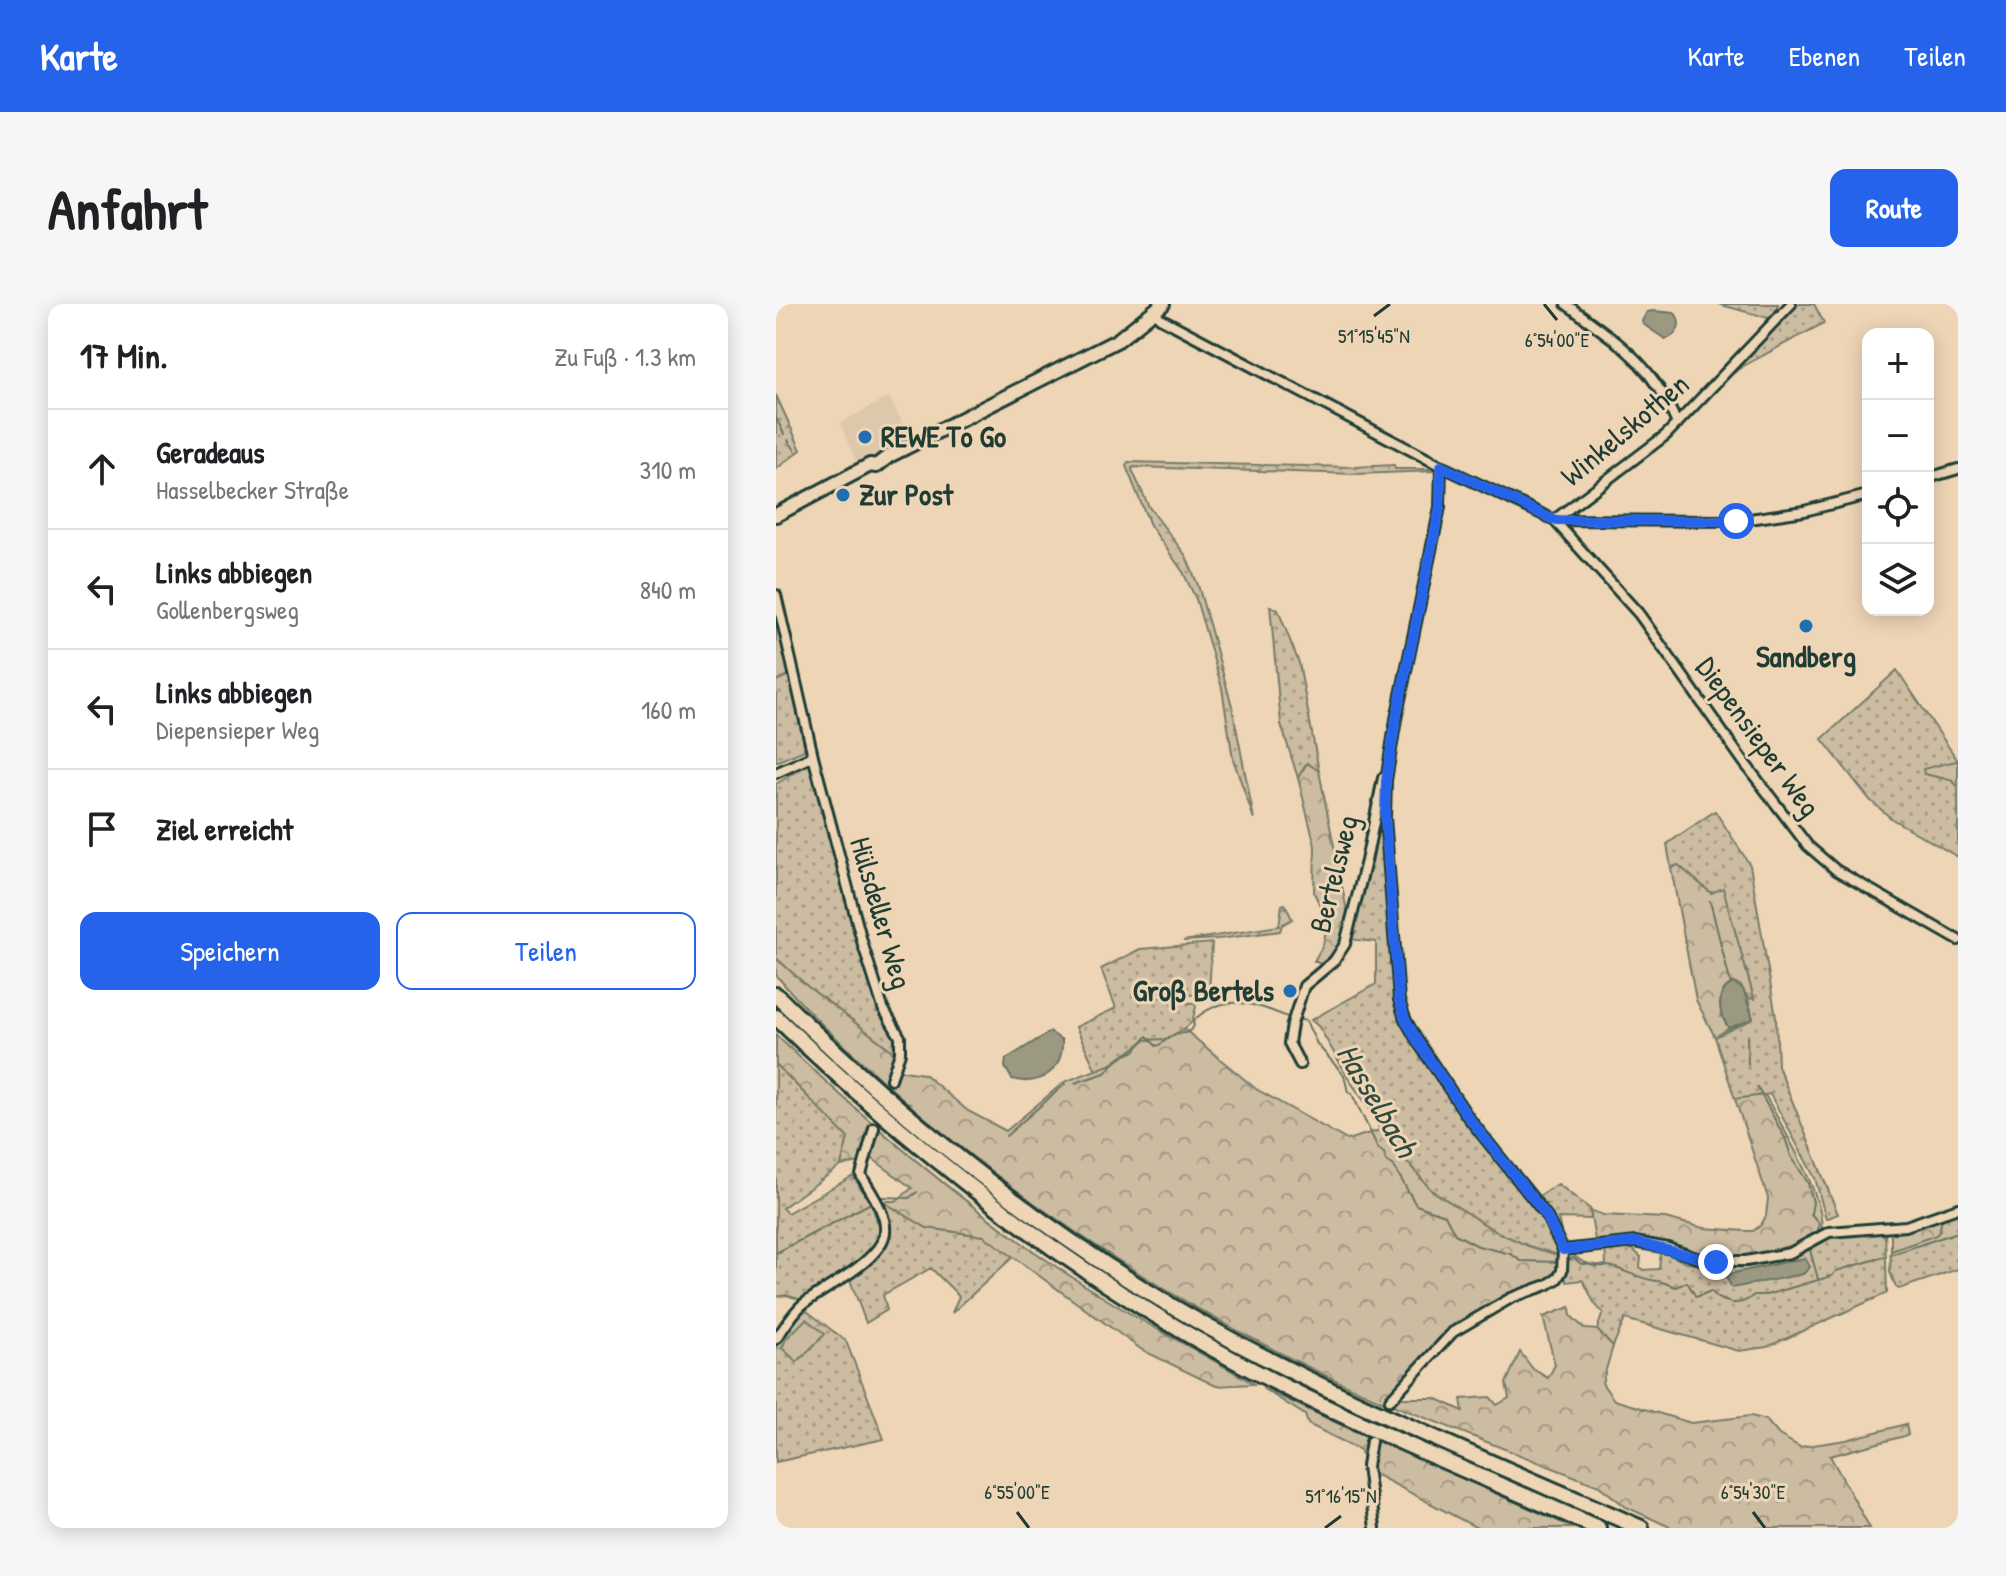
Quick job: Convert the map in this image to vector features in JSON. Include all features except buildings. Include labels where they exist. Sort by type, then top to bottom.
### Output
[{"type":"highway","points":[[776,995],[924,1130],[1030,1212],[1134,1283],[1238,1344],[1309,1379],[1641,1528]]},
{"type":"highway","points":[[776,1017],[871,1105],[979,1195],[1125,1296],[1231,1359],[1300,1394],[1598,1528]]},
{"type":"main road","points":[[776,515],[870,465],[876,458],[889,456],[1106,346],[1128,334],[1159,308]]},
{"type":"street","points":[[1566,304],[1632,353],[1666,397],[1677,424]]},
{"type":"street","name":"Winkelskothen","points":[[1554,520],[1677,424],[1791,304]]},
{"type":"street","points":[[1159,308],[1160,318],[1441,466],[1554,520],[1736,521],[1804,511],[1862,496]]},
{"type":"street","points":[[1390,1400],[1453,1332],[1511,1298],[1552,1283],[1562,1271],[1562,1253],[1546,1215],[1468,1117],[1405,1019],[1398,987],[1385,817],[1387,770],[1440,507],[1441,466]]},
{"type":"street","points":[[1934,476],[1958,469]]},
{"type":"street","name":"Diepensieper Weg","points":[[1554,520],[1639,614],[1743,761],[1808,846],[1836,870],[1958,940]]},
{"type":"street","name":"Hülsdeller Weg","points":[[776,595],[813,756],[872,977],[883,1008],[900,1037],[900,1053],[891,1079]]},
{"type":"street","points":[[776,773],[813,756]]},
{"type":"street","name":"Bertelsweg","points":[[1300,1064],[1289,1047],[1293,1020],[1307,982],[1334,961],[1345,944],[1366,861],[1381,782],[1387,770]]},
{"type":"street","points":[[776,1339],[802,1305],[841,1279],[883,1240],[886,1229],[884,1218],[861,1175],[874,1128]]},
{"type":"street","points":[[1562,1253],[1635,1242],[1668,1248],[1706,1261],[1746,1261],[1790,1253],[1829,1232],[1906,1226],[1958,1208]]},
{"type":"street","points":[[1371,1441],[1367,1466],[1375,1528]]},
{"type":"shaded area","points":[[1647,312],[1675,313],[1679,325],[1673,335],[1665,339],[1643,324]]},
{"type":"shaded area","points":[[889,397],[910,438],[857,464],[840,423]]},
{"type":"shaded area","points":[[1733,983],[1743,989],[1753,1019],[1729,1028],[1720,1004],[1723,992]]},
{"type":"shaded area","points":[[1050,1032],[1062,1040],[1062,1051],[1054,1068],[1041,1078],[1012,1079],[1005,1067],[1006,1059]]},
{"type":"shaded area","points":[[1805,1258],[1810,1267],[1803,1274],[1732,1288],[1726,1277],[1729,1274]]},
{"type":"green space","points":[[1718,304],[1778,304],[1772,319]]},
{"type":"green space","points":[[1792,304],[1814,304],[1824,323],[1745,365],[1718,384]]},
{"type":"green space","points":[[776,395],[801,450],[776,469]]},
{"type":"green space","points":[[1128,462],[1354,467],[1394,465],[1395,469],[1435,469],[1356,474],[1134,467],[1132,470],[1149,507],[1186,556],[1198,585],[1232,706],[1254,819],[1233,759],[1222,688],[1196,599],[1183,572],[1150,525],[1126,466]]},
{"type":"green space","points":[[1270,606],[1278,610],[1299,663],[1319,771],[1307,763],[1298,778],[1281,724]]},
{"type":"green space","points":[[776,617],[789,675],[776,681]]},
{"type":"green space","points":[[1897,670],[1958,761],[1925,774],[1951,780],[1958,786],[1958,857],[1892,819],[1870,800],[1822,739]]},
{"type":"green space","points":[[789,675],[807,749],[776,762],[776,681]]},
{"type":"green space","points":[[1956,761],[1958,786],[1951,780],[1924,774],[1923,769]]},
{"type":"green space","points":[[1307,763],[1319,771],[1347,911],[1352,909],[1339,950],[1325,966],[1314,961],[1323,945],[1326,930],[1323,911],[1314,893],[1315,846],[1298,778]]},
{"type":"green space","points":[[809,764],[813,768],[840,874],[897,1040],[895,1053],[807,986],[776,958],[776,784]]},
{"type":"green space","points":[[1383,784],[1398,1000],[1408,1028],[1546,1219],[1561,1256],[1495,1231],[1431,1190],[1380,1130],[1319,1027],[1311,1020],[1376,984],[1376,942],[1348,939],[1360,904]]},
{"type":"green space","points":[[1715,811],[1750,865],[1776,1017],[1778,1066],[1838,1214],[1826,1219],[1815,1178],[1770,1094],[1735,1099],[1715,1037],[1753,1019],[1748,998],[1754,998],[1723,889],[1711,893],[1678,865],[1671,868],[1667,844]]},
{"type":"green space","points":[[1678,865],[1711,893],[1723,888],[1754,999],[1748,998],[1740,985],[1733,983],[1727,987],[1720,1003],[1722,1016],[1729,1028],[1715,1037],[1696,1000],[1671,868]]},
{"type":"green space","points":[[1285,904],[1292,919],[1282,925],[1280,931],[1183,941],[1279,926],[1282,905]]},
{"type":"green space","points":[[1212,943],[1209,993],[1180,996],[1144,987],[1143,992],[1176,1002],[1194,1003],[1196,1007],[1192,1022],[1167,1039],[1145,1040],[1114,1063],[1096,1071],[1076,1027],[1116,1008],[1101,969],[1140,949]]},
{"type":"green space","points":[[776,958],[807,986],[895,1053],[889,1078],[897,1070],[924,1074],[968,1111],[1006,1131],[1064,1082],[1114,1063],[1146,1040],[1166,1039],[1184,1029],[1256,1089],[1347,1140],[1380,1130],[1431,1190],[1495,1231],[1561,1256],[1559,1268],[1554,1277],[1509,1295],[1439,1338],[1386,1403],[1252,1339],[1188,1303],[1062,1223],[1002,1180],[888,1086],[816,1019],[776,975]]},
{"type":"green space","points":[[1400,983],[1422,1040],[1458,1096],[1479,1122],[1539,1196],[1558,1184],[1590,1209],[1591,1219],[1558,1218],[1561,1231],[1558,1234],[1464,1111],[1440,1074],[1419,1040],[1405,1008]]},
{"type":"green space","points":[[776,1035],[851,1105],[1010,1234],[1114,1304],[1254,1384],[1216,1386],[1142,1350],[984,1236],[927,1228],[882,1201],[896,1201],[912,1188],[873,1159],[841,1166],[848,1138],[776,1064]]},
{"type":"green space","points":[[776,1064],[848,1138],[841,1166],[782,1208],[787,1213],[853,1176],[872,1206],[881,1231],[858,1262],[805,1301],[786,1295],[776,1297]]},
{"type":"green space","points":[[1765,1095],[1811,1183],[1821,1219],[1821,1233],[1790,1250],[1708,1259],[1638,1239],[1595,1240],[1590,1210],[1603,1215],[1665,1218],[1704,1228],[1753,1231],[1761,1225],[1766,1216],[1768,1198],[1735,1099]]},
{"type":"green space","points":[[882,1201],[927,1228],[984,1236],[1014,1256],[952,1313],[959,1296],[931,1268],[883,1295],[887,1310],[866,1323],[849,1277],[883,1246]]},
{"type":"green space","points":[[1958,1211],[1958,1269],[1899,1289],[1896,1287],[1890,1272],[1891,1251],[1936,1235],[1942,1218]]},
{"type":"green space","points":[[1942,1218],[1936,1235],[1891,1251],[1891,1231]]},
{"type":"green space","points":[[1885,1231],[1887,1293],[1767,1347],[1739,1351],[1625,1319],[1613,1346],[1597,1330],[1603,1312],[1585,1284],[1582,1280],[1567,1282],[1564,1274],[1567,1248],[1575,1257],[1594,1265],[1606,1265],[1605,1246],[1629,1246],[1641,1257],[1640,1267],[1643,1270],[1659,1269],[1661,1250],[1686,1263],[1729,1267],[1790,1255],[1804,1250],[1824,1236]]},
{"type":"green space","points":[[1570,1307],[1571,1316],[1585,1329],[1597,1330],[1613,1346],[1602,1383],[1614,1400],[1691,1423],[1751,1416],[1766,1420],[1779,1435],[1800,1447],[1846,1440],[1906,1424],[1908,1435],[1830,1456],[1870,1528],[1672,1528],[1626,1507],[1599,1486],[1390,1404],[1396,1398],[1435,1398],[1463,1411],[1461,1399],[1490,1397],[1497,1405],[1509,1398],[1506,1383],[1520,1352],[1533,1369],[1548,1378],[1555,1365],[1543,1317]]},
{"type":"green space","points":[[803,1308],[846,1341],[884,1439],[776,1462],[776,1345]]},
{"type":"green space","points":[[806,1319],[825,1334],[797,1362],[782,1348],[786,1339]]},
{"type":"green space","points":[[1262,1388],[1574,1528],[1477,1528],[1371,1472],[1371,1461],[1363,1460],[1360,1450],[1308,1424],[1305,1415]]},
{"type":"waterway","points":[[776,418],[784,434]]},
{"type":"waterway","points":[[788,440],[795,450]]},
{"type":"waterway","points":[[1710,901],[1731,985]]},
{"type":"waterway","name":"Hasselbach","points":[[1075,1083],[1105,1073],[1119,1058],[1135,1051],[1147,1036],[1156,1046],[1175,1034],[1188,1032],[1194,1026],[1193,1021],[1217,1006],[1240,1003],[1290,1018]]},
{"type":"waterway","name":"Hasselbach","points":[[1297,1019],[1306,1021],[1317,1044],[1344,1075],[1348,1092],[1352,1094],[1378,1148],[1384,1153],[1386,1161],[1393,1165],[1416,1205],[1445,1215],[1455,1234],[1478,1246],[1511,1254],[1521,1261],[1560,1262]]},
{"type":"waterway","points":[[1747,1036],[1748,1065]]},
{"type":"waterway","name":"Hasselbach","points":[[1006,1136],[1065,1084]]},
{"type":"waterway","points":[[1757,1087],[1808,1183],[1813,1202],[1811,1214],[1819,1223],[1818,1233]]},
{"type":"waterway","name":"Hasselbach","points":[[882,1197],[909,1198],[917,1192]]},
{"type":"waterway","name":"Hasselbach","points":[[776,1253],[869,1204]]},
{"type":"waterway","name":"Hasselbach","points":[[1890,1255],[1958,1232]]},
{"type":"waterway","points":[[1818,1279],[1810,1250],[1820,1242]]},
{"type":"waterway","name":"Hasselbach","points":[[1659,1281],[1676,1287],[1687,1282],[1696,1297],[1711,1291],[1720,1299],[1737,1303],[1754,1295],[1766,1295],[1832,1276],[1836,1271],[1884,1257]]},
{"type":"waterway","name":"Hasselbach","points":[[1566,1260],[1574,1258],[1581,1264],[1610,1266],[1657,1281]]},
{"type":"tunnel","points":[[1376,1432],[1390,1400]]},
{"type":"place","name":"REWE To Go","points":[[865,437]]},
{"type":"place","name":"Zur Post","points":[[843,495]]},
{"type":"place","name":"Sandberg","points":[[1806,626]]},
{"type":"place","name":"Groß Bertels","points":[[1290,991]]},
{"type":"route","points":[[1716,1262],[1635,1242],[1563,1250],[1546,1215],[1468,1117],[1405,1019],[1399,1000],[1385,817],[1386,781],[1396,719],[1440,507],[1441,466],[1554,520],[1736,521]]}]
